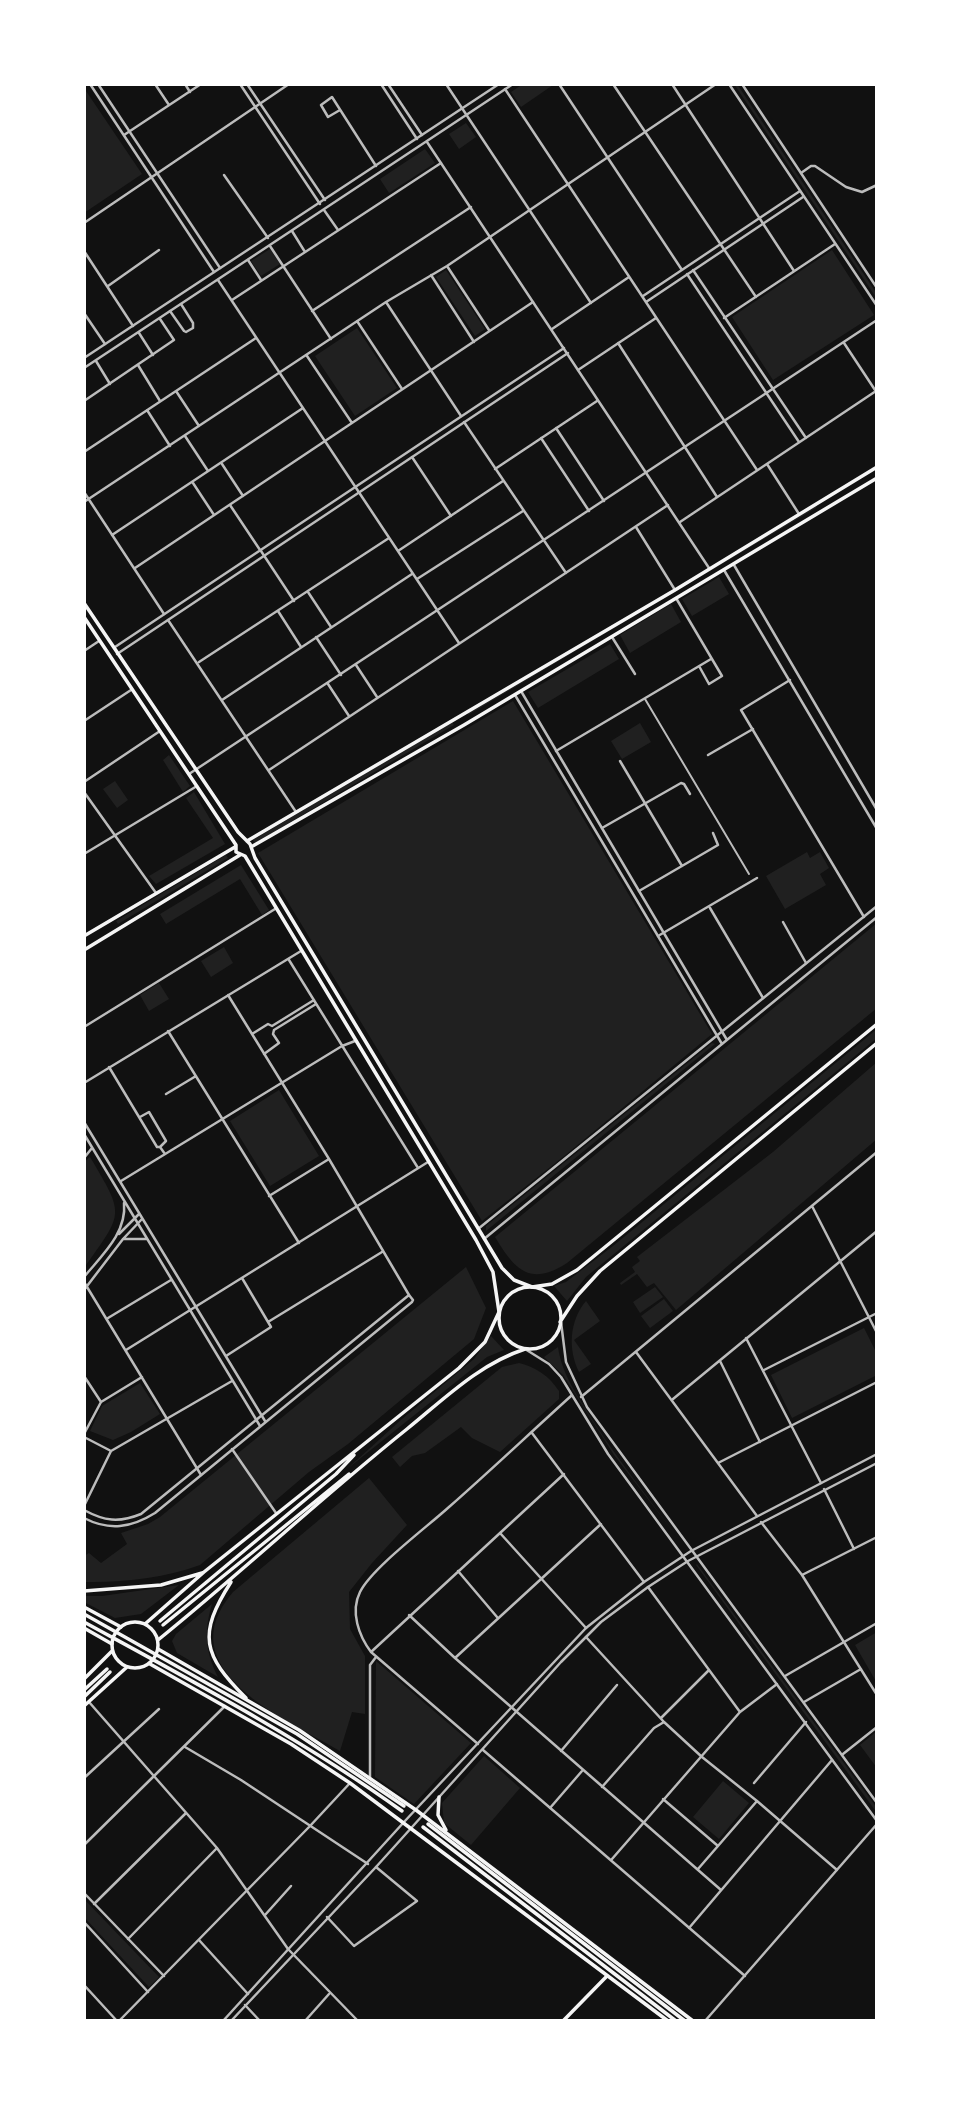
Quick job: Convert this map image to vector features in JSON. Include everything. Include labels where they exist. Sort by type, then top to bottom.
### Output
[{"type":"main road","points":[[84,936],[235,846],[240,840],[246,841],[460,717],[877,467]]},
{"type":"main road","points":[[84,950],[251,848],[515,695],[877,478]]},
{"type":"main road","points":[[818,502],[823,511]]},
{"type":"main road","points":[[84,603],[251,848],[502,1268],[514,1280],[542,1290],[555,1301],[561,1322]]},
{"type":"main road","points":[[636,613],[640,620]]},
{"type":"main road","points":[[84,617],[242,855],[301,951],[493,1272],[500,1325],[505,1336],[513,1344],[525,1349]]},
{"type":"main road","points":[[460,717],[464,725]]},
{"type":"main road","points":[[111,920],[116,929]]},
{"type":"main road","points":[[145,1624],[204,1572],[459,1368],[485,1342],[503,1302],[511,1294],[521,1289],[552,1284],[578,1270],[877,1024]]},
{"type":"main road","points":[[362,1446],[336,1474],[162,1623],[497,1359],[548,1343],[557,1334],[561,1322],[582,1289],[600,1271],[877,1043]]},
{"type":"main road","points":[[158,1640],[371,1458]]},
{"type":"main road","points":[[84,1591],[161,1585],[204,1572]]},
{"type":"main road","points":[[234,1577],[212,1613],[209,1642],[219,1670],[246,1698]]},
{"type":"main road","points":[[84,1608],[121,1627]]},
{"type":"main road","points":[[84,1614],[298,1732],[403,1809],[192,1680],[84,1622]]},
{"type":"main road","points":[[132,1622],[145,1624],[153,1630],[158,1640],[158,1649],[150,1664],[141,1668],[127,1668],[120,1663],[113,1651],[116,1632],[132,1622]]},
{"type":"main road","points":[[84,1628],[112,1644]]},
{"type":"main road","points":[[158,1649],[246,1698],[370,1778],[423,1815],[693,2021]]},
{"type":"main road","points":[[84,1679],[113,1651]]},
{"type":"main road","points":[[150,1664],[293,1742],[668,2021]]},
{"type":"main road","points":[[84,1706],[127,1668]]},
{"type":"main road","points":[[84,1690],[109,1670],[84,1697]]},
{"type":"main road","points":[[439,1797],[439,1819],[452,1838]]},
{"type":"main road","points":[[676,2021],[426,1826],[685,2021]]},
{"type":"main road","points":[[564,2021],[607,1976]]},
{"type":"street","points":[[90,84],[214,272]]},
{"type":"street","points":[[98,84],[220,268]]},
{"type":"street","points":[[155,84],[169,105]]},
{"type":"street","points":[[185,84],[190,92]]},
{"type":"street","points":[[124,135],[201,84]]},
{"type":"street","points":[[240,84],[320,204]]},
{"type":"street","points":[[247,84],[325,200]]},
{"type":"street","points":[[84,223],[289,84]]},
{"type":"street","points":[[381,84],[417,139]]},
{"type":"street","points":[[388,84],[422,135]]},
{"type":"street","points":[[446,84],[591,303]]},
{"type":"street","points":[[84,358],[499,84]]},
{"type":"street","points":[[84,368],[513,84]]},
{"type":"street","points":[[559,84],[681,270]]},
{"type":"street","points":[[613,84],[756,297]]},
{"type":"street","points":[[671,84],[794,271]]},
{"type":"street","points":[[84,502],[386,302],[447,265],[716,84]]},
{"type":"street","points":[[729,84],[877,306]]},
{"type":"street","points":[[742,84],[877,288]]},
{"type":"street","points":[[505,89],[757,470]]},
{"type":"street","points":[[340,110],[328,117],[321,105],[332,97],[376,166]]},
{"type":"street","points":[[427,141],[709,568]]},
{"type":"street","points":[[232,300],[441,163]]},
{"type":"street","points":[[801,173],[815,166],[846,187],[862,192],[877,185]]},
{"type":"street","points":[[224,175],[268,238]]},
{"type":"street","points":[[642,296],[800,191]]},
{"type":"street","points":[[646,302],[804,196]]},
{"type":"street","points":[[313,311],[471,207]]},
{"type":"street","points":[[324,210],[338,230]]},
{"type":"street","points":[[292,232],[305,252]]},
{"type":"street","points":[[724,318],[835,243]]},
{"type":"street","points":[[270,246],[331,339]]},
{"type":"street","points":[[107,286],[159,250]]},
{"type":"street","points":[[84,251],[132,326]]},
{"type":"street","points":[[248,260],[261,280]]},
{"type":"street","points":[[447,265],[489,331]]},
{"type":"street","points":[[693,270],[806,438]]},
{"type":"street","points":[[687,274],[799,442]]},
{"type":"street","points":[[431,275],[474,342]]},
{"type":"street","points":[[552,329],[629,277]]},
{"type":"street","points":[[218,280],[459,643]]},
{"type":"street","points":[[386,302],[461,416]]},
{"type":"street","points":[[135,568],[533,302]]},
{"type":"street","points":[[170,312],[184,331],[193,328],[193,323],[181,304]]},
{"type":"street","points":[[84,313],[105,344]]},
{"type":"street","points":[[578,370],[656,318]]},
{"type":"street","points":[[84,393],[85,400],[174,340],[160,319]]},
{"type":"street","points":[[189,774],[877,320]]},
{"type":"street","points":[[357,321],[402,389]]},
{"type":"street","points":[[139,333],[153,355]]},
{"type":"street","points":[[84,452],[256,338]]},
{"type":"street","points":[[680,522],[876,392],[843,342]]},
{"type":"street","points":[[618,343],[717,498]]},
{"type":"street","points":[[113,648],[564,348]]},
{"type":"street","points":[[117,654],[568,354]]},
{"type":"street","points":[[307,355],[352,423]]},
{"type":"street","points":[[96,360],[110,384]]},
{"type":"street","points":[[138,365],[161,401]]},
{"type":"street","points":[[176,391],[200,426]]},
{"type":"street","points":[[494,395],[497,400]]},
{"type":"street","points":[[495,468],[598,400]]},
{"type":"street","points":[[113,535],[303,408]]},
{"type":"street","points":[[147,410],[170,446]]},
{"type":"street","points":[[464,422],[567,574]]},
{"type":"street","points":[[556,428],[604,501]]},
{"type":"street","points":[[185,436],[208,471]]},
{"type":"street","points":[[541,438],[589,511]]},
{"type":"street","points":[[412,457],[451,516]]},
{"type":"street","points":[[221,463],[243,496]]},
{"type":"street","points":[[767,464],[799,514]]},
{"type":"street","points":[[398,551],[503,481]]},
{"type":"street","points":[[192,482],[214,515]]},
{"type":"street","points":[[84,492],[164,614]]},
{"type":"street","points":[[230,505],[294,601]]},
{"type":"street","points":[[269,770],[668,505]]},
{"type":"street","points":[[417,579],[523,511]]},
{"type":"street","points":[[635,527],[675,590]]},
{"type":"street","points":[[198,663],[389,538]]},
{"type":"street","points":[[734,565],[877,810]]},
{"type":"street","points":[[724,570],[877,829]]},
{"type":"street","points":[[222,700],[413,573]]},
{"type":"street","points":[[308,591],[331,627]]},
{"type":"street","points":[[676,598],[722,677],[709,684],[699,666]]},
{"type":"street","points":[[278,611],[302,647]]},
{"type":"street","points":[[168,620],[296,811]]},
{"type":"street","points":[[316,637],[341,674]]},
{"type":"street","points":[[612,637],[635,674]]},
{"type":"street","points":[[84,651],[99,640]]},
{"type":"street","points":[[551,754],[711,659]]},
{"type":"street","points":[[356,665],[378,698]]},
{"type":"street","points":[[790,680],[741,710],[864,917]]},
{"type":"street","points":[[328,683],[349,716]]},
{"type":"street","points":[[84,721],[132,689]]},
{"type":"street","points":[[521,691],[727,1040]]},
{"type":"street","points":[[515,695],[722,1044]]},
{"type":"street","points":[[644,698],[749,874]]},
{"type":"street","points":[[708,755],[753,729]]},
{"type":"street","points":[[84,782],[160,731]]},
{"type":"street","points":[[834,756],[843,751]]},
{"type":"street","points":[[620,761],[682,866]]},
{"type":"street","points":[[596,832],[681,783],[690,794]]},
{"type":"street","points":[[84,854],[197,786]]},
{"type":"street","points":[[84,792],[156,893]]},
{"type":"street","points":[[634,894],[718,844],[713,833]]},
{"type":"street","points":[[658,936],[757,878]]},
{"type":"street","points":[[709,906],[763,998]]},
{"type":"street","points":[[478,1229],[877,906]]},
{"type":"street","points":[[84,1027],[275,909]]},
{"type":"street","points":[[484,1239],[877,917]]},
{"type":"street","points":[[783,922],[806,963]]},
{"type":"street","points":[[833,942],[838,949]]},
{"type":"street","points":[[84,1083],[301,951]]},
{"type":"street","points":[[288,959],[418,1168]]},
{"type":"street","points":[[784,981],[790,989]]},
{"type":"street","points":[[84,1518],[96,1524],[116,1528],[131,1525],[155,1513],[413,1300],[330,1159],[228,995]]},
{"type":"street","points":[[252,1034],[315,1002]]},
{"type":"street","points":[[264,1054],[279,1043],[273,1034],[274,1030],[315,1002]]},
{"type":"street","points":[[168,1031],[299,1243]]},
{"type":"street","points":[[120,1181],[342,1046],[355,1041]]},
{"type":"street","points":[[109,1068],[157,1147],[165,1154]]},
{"type":"street","points":[[166,1094],[195,1076]]},
{"type":"street","points":[[139,1118],[149,1112],[166,1141],[160,1147]]},
{"type":"street","points":[[84,1122],[266,1422]]},
{"type":"street","points":[[84,1134],[260,1426]]},
{"type":"street","points":[[84,1158],[92,1148]]},
{"type":"street","points":[[581,1397],[877,1152]]},
{"type":"street","points":[[269,1196],[330,1159]]},
{"type":"street","points":[[126,1350],[428,1162]]},
{"type":"street","points":[[117,1236],[125,1215],[123,1199]]},
{"type":"street","points":[[812,1206],[877,1333]]},
{"type":"street","points":[[139,1214],[117,1236],[84,1280],[85,1289],[107,1318],[201,1475]]},
{"type":"street","points":[[85,1289],[123,1239],[142,1219]]},
{"type":"street","points":[[673,1399],[877,1231]]},
{"type":"street","points":[[123,1239],[146,1238]]},
{"type":"street","points":[[268,1322],[383,1251]]},
{"type":"street","points":[[226,1356],[271,1327],[242,1278]]},
{"type":"street","points":[[107,1318],[171,1280]]},
{"type":"street","points":[[232,1381],[111,1451],[84,1508],[98,1518],[116,1521],[141,1514],[409,1295]]},
{"type":"street","points":[[764,1370],[877,1313]]},
{"type":"street","points":[[561,1322],[566,1362],[581,1397],[877,1803]]},
{"type":"street","points":[[746,1338],[821,1483]]},
{"type":"street","points":[[525,1349],[555,1370],[608,1454],[877,1823],[705,2021]]},
{"type":"street","points":[[636,1352],[757,1516]]},
{"type":"street","points":[[720,1361],[760,1442]]},
{"type":"street","points":[[84,1376],[101,1402]]},
{"type":"street","points":[[111,1451],[84,1435],[101,1402],[142,1377]]},
{"type":"street","points":[[718,1463],[877,1382]]},
{"type":"street","points":[[478,1744],[371,1652],[357,1625],[356,1609],[360,1593],[396,1554],[571,1396]]},
{"type":"street","points":[[531,1432],[643,1581]]},
{"type":"street","points":[[232,1449],[276,1514]]},
{"type":"street","points":[[223,2021],[586,1628],[643,1581],[684,1555],[877,1454]]},
{"type":"street","points":[[231,2021],[586,1637],[609,1616],[688,1561],[877,1463]]},
{"type":"street","points":[[371,1652],[564,1474]]},
{"type":"street","points":[[824,1489],[854,1549]]},
{"type":"street","points":[[761,1522],[802,1575],[877,1695]]},
{"type":"street","points":[[454,1658],[601,1524]]},
{"type":"street","points":[[500,1533],[586,1628]]},
{"type":"street","points":[[802,1575],[877,1537]]},
{"type":"street","points":[[458,1571],[498,1618]]},
{"type":"street","points":[[648,1587],[740,1713]]},
{"type":"street","points":[[409,1615],[516,1713],[721,1890]]},
{"type":"street","points":[[785,1676],[877,1623]]},
{"type":"street","points":[[586,1637],[663,1720],[702,1757],[837,1870]]},
{"type":"street","points":[[370,1778],[370,1665],[376,1657]]},
{"type":"street","points":[[804,1702],[861,1669]]},
{"type":"street","points":[[602,1787],[708,1671]]},
{"type":"street","points":[[611,1860],[740,1713],[777,1684]]},
{"type":"street","points":[[561,1751],[617,1685]]},
{"type":"street","points":[[89,1702],[217,1848],[288,1949],[358,2021]]},
{"type":"street","points":[[84,1846],[225,1706]]},
{"type":"street","points":[[84,1778],[159,1709]]},
{"type":"street","points":[[754,1783],[806,1723]]},
{"type":"street","points":[[843,1754],[877,1727]]},
{"type":"street","points":[[185,1747],[368,1864]]},
{"type":"street","points":[[483,1749],[745,1976]]},
{"type":"street","points":[[689,1927],[832,1760]]},
{"type":"street","points":[[550,1808],[583,1770]]},
{"type":"street","points":[[84,1985],[118,2021],[350,1783]]},
{"type":"street","points":[[663,1799],[718,1846]]},
{"type":"street","points":[[698,1869],[757,1801]]},
{"type":"street","points":[[94,1903],[186,1812]]},
{"type":"street","points":[[128,1939],[217,1848]]},
{"type":"street","points":[[327,1917],[354,1946],[417,1900],[376,1867]]},
{"type":"street","points":[[264,1916],[291,1886]]},
{"type":"street","points":[[84,1893],[164,1976]]},
{"type":"street","points":[[84,1922],[148,1992]]},
{"type":"street","points":[[199,1940],[248,1994]]},
{"type":"street","points":[[306,2021],[329,1993]]},
{"type":"street","points":[[246,2005],[260,2021]]},
{"type":"shaded area","points":[[523,84],[553,85],[521,107],[511,92]]},
{"type":"shaded area","points":[[734,84],[737,84],[877,294],[877,299]]},
{"type":"shaded area","points":[[84,88],[142,174],[84,213]]},
{"type":"shaded area","points":[[466,123],[476,137],[459,149],[449,134]]},
{"type":"shaded area","points":[[425,149],[435,163],[389,193],[380,179]]},
{"type":"shaded area","points":[[270,249],[280,264],[261,276],[251,261]]},
{"type":"shaded area","points":[[832,250],[874,315],[773,380],[732,317]]},
{"type":"shaded area","points":[[446,270],[485,329],[475,336],[436,277]]},
{"type":"shaded area","points":[[357,328],[397,388],[355,416],[315,356]]},
{"type":"shaded area","points":[[817,505],[816,508],[468,715],[468,713]]},
{"type":"shaded area","points":[[719,577],[729,594],[692,616],[682,599]]},
{"type":"shaded area","points":[[671,604],[681,622],[630,653],[620,635]]},
{"type":"shaded area","points":[[610,644],[619,659],[538,708],[528,692]]},
{"type":"shaded area","points":[[513,701],[712,1034],[482,1221],[258,853]]},
{"type":"shaded area","points":[[452,722],[454,725],[255,843],[253,840]]},
{"type":"shaded area","points":[[640,723],[651,742],[622,759],[611,741]]},
{"type":"shaded area","points":[[169,755],[190,786],[183,792],[163,760]]},
{"type":"shaded area","points":[[115,781],[128,800],[117,808],[103,789]]},
{"type":"shaded area","points":[[194,792],[225,844],[156,884],[149,876],[213,838],[186,798]]},
{"type":"shaded area","points":[[807,852],[810,858],[820,852],[829,868],[820,874],[826,885],[785,909],[766,876]]},
{"type":"shaded area","points":[[226,855],[228,858],[118,924],[116,921]]},
{"type":"shaded area","points":[[241,865],[269,910],[262,915],[240,879],[166,924],[160,914]]},
{"type":"shaded area","points":[[877,923],[877,1008],[567,1263],[543,1274],[533,1274],[517,1266],[509,1258],[495,1237]]},
{"type":"shaded area","points":[[224,947],[233,963],[211,977],[201,961]]},
{"type":"shaded area","points":[[159,983],[169,999],[149,1011],[140,995]]},
{"type":"shaded area","points":[[877,1029],[877,1038],[586,1277],[567,1301],[554,1286],[566,1282],[613,1246]]},
{"type":"shaded area","points":[[712,1043],[715,1044],[486,1231],[486,1226]]},
{"type":"shaded area","points":[[877,1062],[877,1139],[676,1310],[654,1283],[647,1287],[637,1274],[621,1285],[620,1283],[635,1272],[632,1267],[640,1261],[637,1257],[773,1152]]},
{"type":"shaded area","points":[[279,1090],[319,1156],[270,1186],[230,1121]]},
{"type":"shaded area","points":[[90,1157],[109,1191],[115,1214],[107,1235],[84,1268],[84,1162]]},
{"type":"shaded area","points":[[466,1267],[486,1308],[474,1339],[348,1444],[309,1472],[200,1565],[143,1579],[84,1582],[84,1556],[89,1553],[101,1563],[127,1544],[121,1533],[160,1517]]},
{"type":"shaded area","points":[[655,1287],[663,1297],[640,1313],[633,1302]]},
{"type":"shaded area","points":[[664,1299],[673,1311],[650,1328],[641,1316]]},
{"type":"shaded area","points":[[586,1301],[600,1321],[574,1340],[591,1364],[579,1372],[573,1354],[572,1336],[576,1317]]},
{"type":"shaded area","points":[[864,1328],[877,1354],[877,1375],[792,1418],[771,1375]]},
{"type":"shaded area","points":[[491,1336],[504,1350],[487,1357],[347,1469],[474,1359]]},
{"type":"shaded area","points":[[558,1347],[568,1378],[595,1424],[681,1542],[614,1455],[563,1375],[544,1357]]},
{"type":"shaded area","points":[[519,1363],[531,1367],[551,1381],[559,1391],[559,1399],[500,1452],[472,1438],[461,1427],[425,1453],[412,1456],[400,1467],[392,1457],[502,1367]]},
{"type":"shaded area","points":[[140,1383],[160,1414],[113,1440],[90,1431],[102,1406]]},
{"type":"shaded area","points":[[369,1478],[407,1525],[349,1592],[350,1629],[365,1656],[365,1714],[352,1712],[340,1751],[291,1724],[241,1689],[223,1668],[214,1645],[216,1620],[233,1592]]},
{"type":"shaded area","points":[[696,1565],[877,1808],[877,1813]]},
{"type":"shaded area","points":[[179,1585],[141,1614],[115,1618],[84,1602],[84,1596]]},
{"type":"shaded area","points":[[212,1604],[207,1641],[218,1677],[177,1653],[172,1641],[176,1634]]},
{"type":"shaded area","points":[[877,1632],[877,1683],[855,1645]]},
{"type":"shaded area","points":[[376,1661],[471,1743],[414,1804],[375,1777]]},
{"type":"shaded area","points":[[877,1731],[877,1768],[860,1745]]},
{"type":"shaded area","points":[[484,1756],[520,1788],[471,1845],[444,1823],[442,1803]]},
{"type":"shaded area","points":[[723,1781],[749,1803],[719,1839],[693,1817]]},
{"type":"shaded area","points":[[84,1899],[159,1977],[149,1987],[84,1917]]}]
